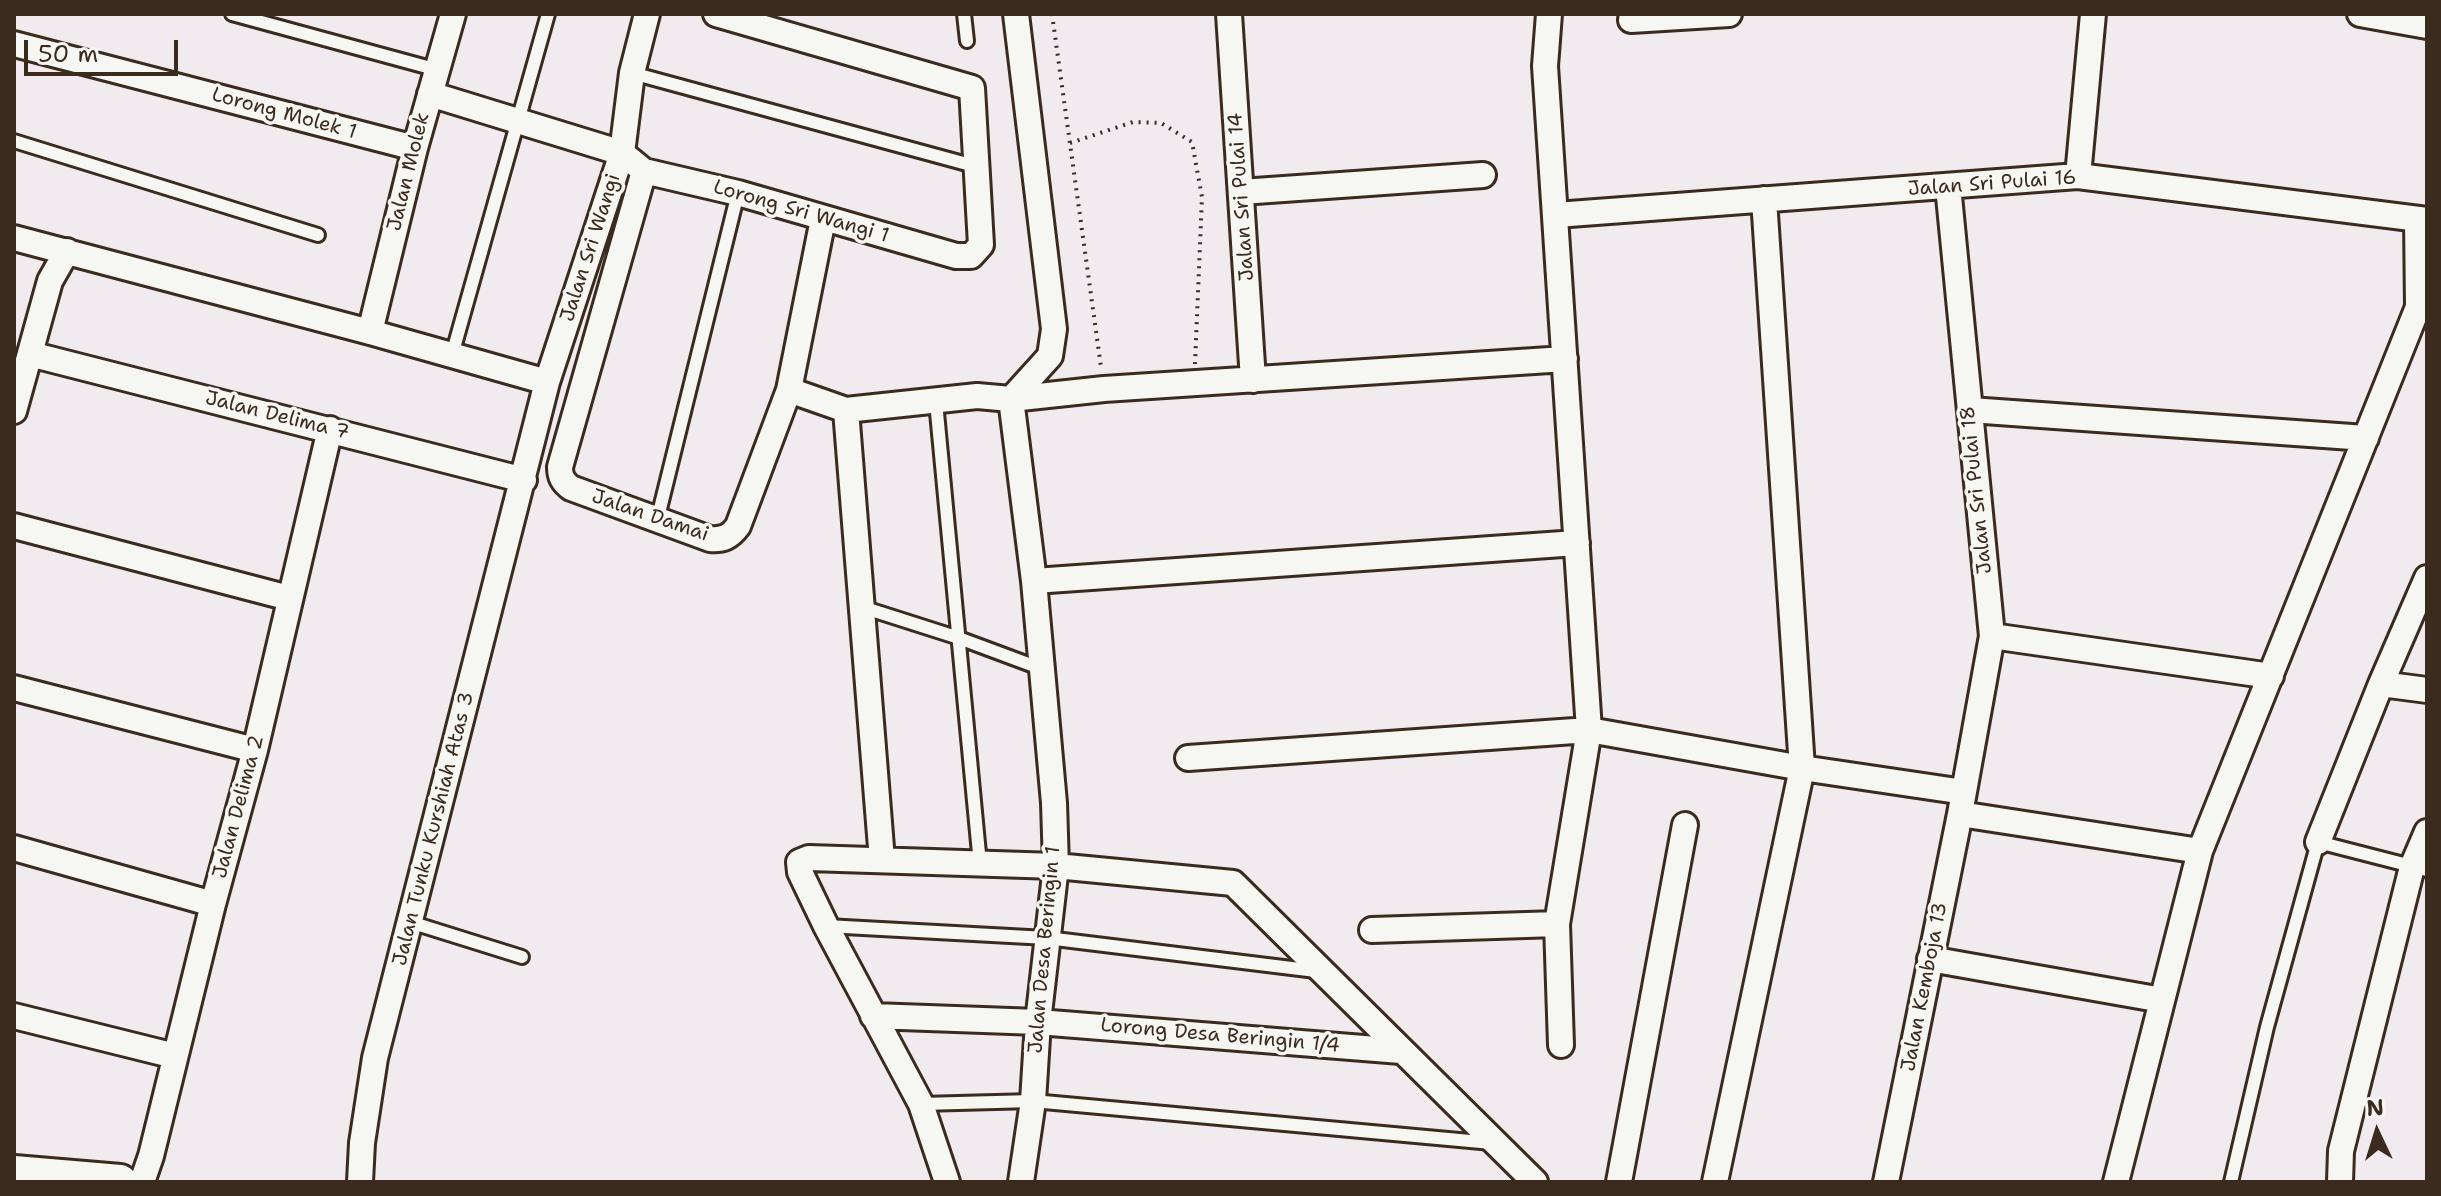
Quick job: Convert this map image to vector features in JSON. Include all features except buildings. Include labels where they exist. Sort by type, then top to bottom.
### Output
[{"type":"main road","points":[[14,1173],[120,1182]]},
{"type":"street","name":"Jalan Molek","points":[[370,332],[415,148],[453,14]]},
{"type":"street","name":"Jalan Sri Wangi","points":[[524,480],[547,382],[622,153],[632,73],[647,14]]},
{"type":"street","points":[[716,14],[972,88],[978,167]]},
{"type":"street","points":[[1011,399],[1050,356],[1054,329],[1016,14]]},
{"type":"street","name":"Jalan Sri Pulai 14","points":[[1229,14],[1253,380]]},
{"type":"street","points":[[1549,14],[1545,66],[1589,730],[1557,924],[1561,1045]]},
{"type":"street","points":[[1631,20],[1729,14]]},
{"type":"street","points":[[2078,176],[2093,14]]},
{"type":"street","points":[[2360,14],[2427,26]]},
{"type":"street","name":"Lorong Molek 1","points":[[14,44],[415,148]]},
{"type":"street","points":[[430,94],[622,153]]},
{"type":"street","name":"Lorong Sri Wangi 1","points":[[622,153],[644,171],[738,193],[956,256],[971,256],[981,245],[978,167]]},
{"type":"street","name":"Jalan Damai","points":[[644,171],[560,475],[571,488],[710,539],[721,540],[731,535],[738,526],[789,390],[823,219]]},
{"type":"street","points":[[1241,192],[1483,175]]},
{"type":"street","name":"Jalan Sri Pulai 16","points":[[1556,215],[2078,176],[2422,220]]},
{"type":"street","name":"Jalan Sri Pulai 18","points":[[1948,186],[1992,636],[1962,803]]},
{"type":"street","points":[[1715,1182],[1802,768],[1764,199]]},
{"type":"street","points":[[2116,1182],[2200,851],[2418,307],[2422,220]]},
{"type":"street","points":[[14,238],[547,382]]},
{"type":"street","points":[[14,411],[50,281],[67,251]]},
{"type":"street","name":"Jalan Delima 7","points":[[30,354],[524,480]]},
{"type":"street","points":[[789,390],[846,410],[977,396],[1011,399],[1104,389],[1565,359]]},
{"type":"street","name":"Jalan Desa Beringin 1","points":[[1011,399],[1034,581],[1054,803],[1056,866],[1038,1022],[1033,1101],[1021,1182]]},
{"type":"street","points":[[846,410],[882,860]]},
{"type":"street","points":[[1970,410],[2366,438]]},
{"type":"street","name":"Jalan Delima 2","points":[[142,1182],[255,750],[330,429]]},
{"type":"street","name":"Jalan Tunku Kurshiah Atas 3","points":[[360,1182],[362,1143],[375,1058],[524,480]]},
{"type":"street","points":[[14,526],[289,598]]},
{"type":"street","points":[[1034,581],[1577,543]]},
{"type":"street","points":[[2318,842],[2381,684],[2426,583]]},
{"type":"street","points":[[1992,636],[2271,676]]},
{"type":"street","points":[[2381,684],[2427,690]]},
{"type":"street","points":[[14,688],[255,750]]},
{"type":"street","points":[[1188,758],[1589,730],[1802,768],[2200,851]]},
{"type":"street","name":"Jalan Kemboja 13","points":[[1886,1182],[1962,803]]},
{"type":"street","points":[[1619,1182],[1685,825]]},
{"type":"street","points":[[2340,1182],[2341,1151],[2427,832]]},
{"type":"street","points":[[14,848],[213,904]]},
{"type":"street","points":[[947,1182],[921,1104],[826,926],[799,862],[809,858],[1056,866],[1233,883],[1535,1182]]},
{"type":"street","points":[[1372,930],[1557,924]]},
{"type":"street","points":[[1930,959],[2162,1000]]},
{"type":"street","points":[[14,1016],[175,1056]]},
{"type":"street","name":"Lorong Desa Beringin 1/4","points":[[873,1016],[1038,1022],[1401,1051]]},
{"type":"lane","points":[[232,14],[438,70]]},
{"type":"lane","points":[[452,355],[548,14]]},
{"type":"lane","points":[[964,14],[967,41]]},
{"type":"lane","points":[[632,73],[978,167]]},
{"type":"lane","points":[[14,141],[318,235]]},
{"type":"lane","points":[[657,521],[738,193]]},
{"type":"lane","points":[[936,402],[980,864]]},
{"type":"lane","points":[[862,607],[1042,669]]},
{"type":"lane","points":[[2231,1182],[2267,1027],[2318,842],[2419,868]]},
{"type":"lane","points":[[410,922],[522,957]]},
{"type":"lane","points":[[826,926],[1047,938],[1322,972]]},
{"type":"lane","points":[[921,1104],[1033,1101],[1496,1144]]},
{"type":"path","points":[[1052,14],[1104,389]]},
{"type":"path","points":[[1070,143],[1133,122],[1161,123],[1192,142],[1202,197],[1194,384]]}]
